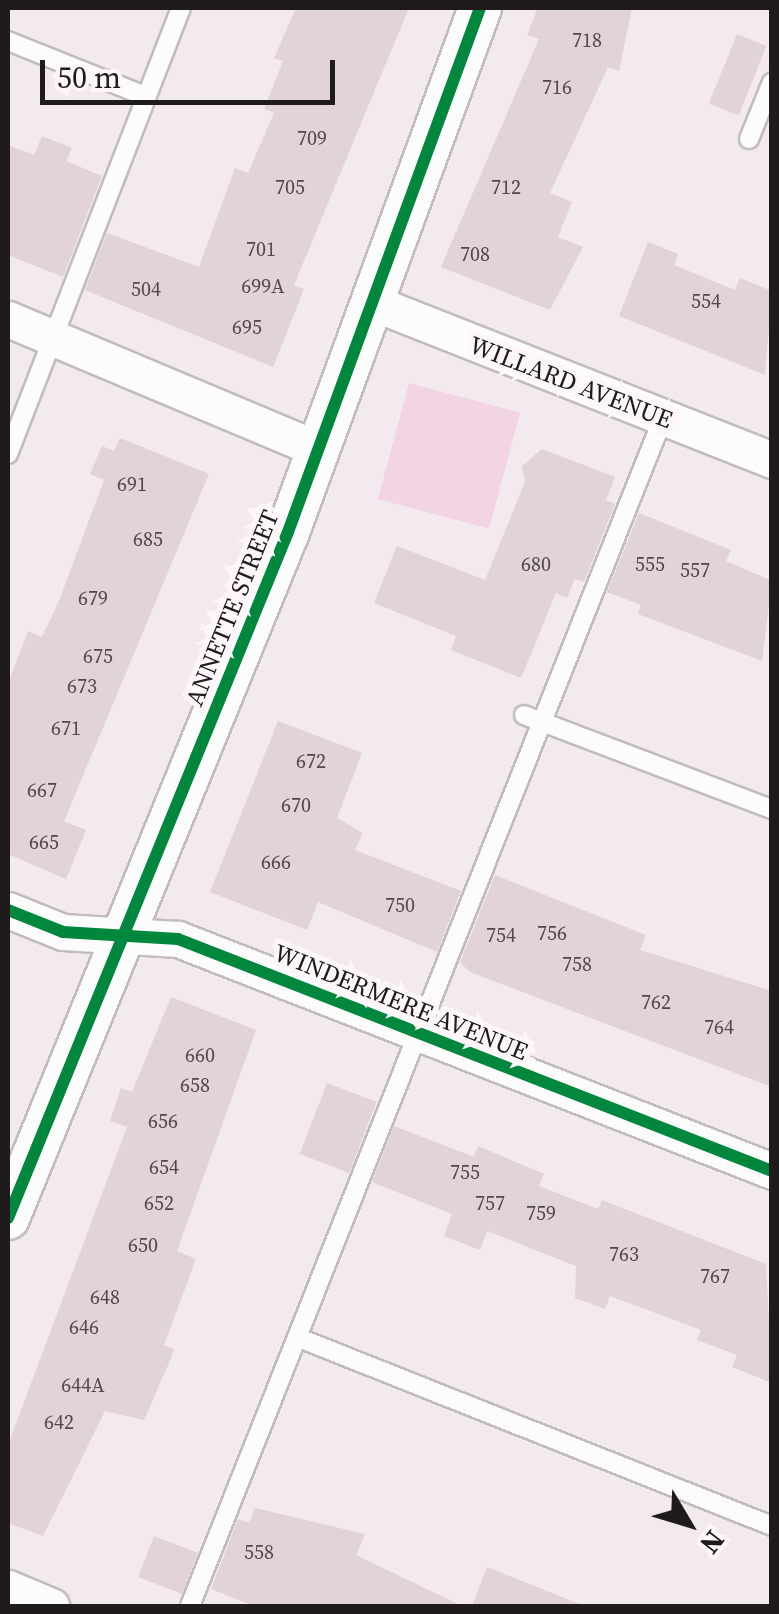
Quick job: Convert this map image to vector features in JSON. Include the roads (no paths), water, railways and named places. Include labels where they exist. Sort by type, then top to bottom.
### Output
[{"type":"street","name":"ANNETTE STREET","points":[[8,1218],[318,449],[480,8]]},
{"type":"street","name":"WILLARD AVENUE","points":[[371,302],[772,460]]},
{"type":"street","points":[[8,319],[318,449]]},
{"type":"street","name":"WINDERMERE AVENUE","points":[[8,910],[63,932],[122,932],[178,938],[772,1171]]},
{"type":"street","points":[[8,1588],[51,1606]]},
{"type":"lane","points":[[8,454],[181,8]]},
{"type":"lane","points":[[8,41],[146,96]]},
{"type":"lane","points":[[750,138],[772,82]]},
{"type":"lane","points":[[190,1606],[304,1340],[413,1031],[532,718],[663,418]]},
{"type":"lane","points":[[532,718],[772,809]]},
{"type":"lane","points":[[304,1340],[772,1526]]}]
